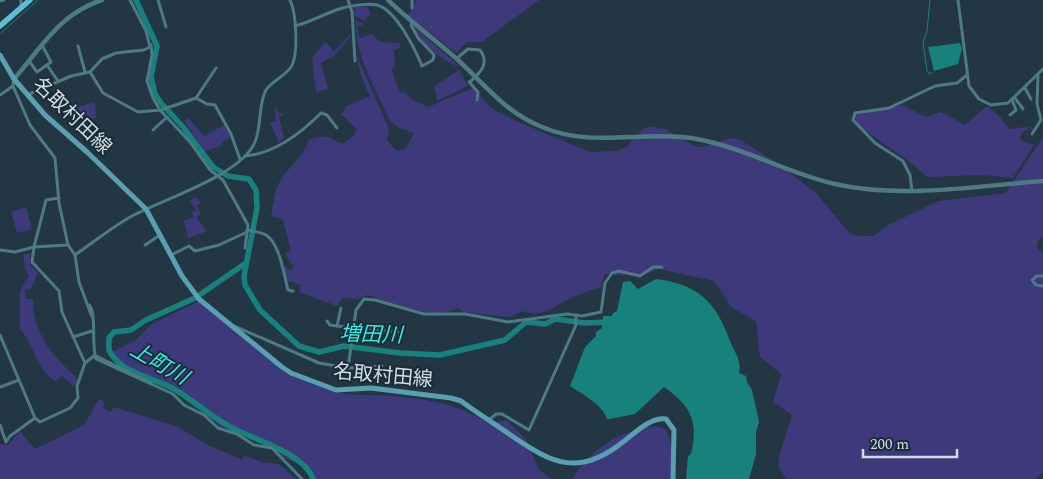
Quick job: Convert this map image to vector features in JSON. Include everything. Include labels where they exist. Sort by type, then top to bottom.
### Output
[{"type":"main road","points":[[0,26],[30,0]]},
{"type":"main road","name":"名取村田線","points":[[0,55],[14,79],[56,127],[87,152],[146,209],[182,276],[196,296],[286,370],[316,384],[336,390],[371,388],[451,398],[461,401],[538,454],[555,461],[580,463],[609,453],[654,419],[666,419],[674,430],[673,479]]},
{"type":"street","points":[[0,1],[4,0]]},
{"type":"street","points":[[21,0],[21,7]]},
{"type":"street","points":[[102,0],[71,14],[14,79],[13,86],[30,125],[55,158],[59,198],[68,245],[76,255],[79,282],[89,305],[94,311],[92,331],[96,359],[173,394],[184,405],[204,415],[218,428],[237,434],[254,444],[272,448],[302,479]]},
{"type":"street","points":[[130,0],[151,45],[152,55],[147,83],[160,110],[226,186],[248,225],[245,248]]},
{"type":"street","points":[[158,0],[166,27]]},
{"type":"street","points":[[76,255],[146,209],[217,175],[244,156],[253,147],[261,121],[264,93],[292,65],[295,26],[294,12],[290,0]]},
{"type":"street","points":[[348,0],[355,61]]},
{"type":"street","points":[[388,0],[456,59],[505,106],[524,119],[558,133],[599,140],[674,137],[694,139],[722,145],[836,184],[872,190],[912,191],[1043,181]]},
{"type":"street","points":[[412,0],[412,8]]},
{"type":"street","points":[[958,0],[967,75],[973,94],[985,103],[997,105],[1014,99],[1043,69]]},
{"type":"street","points":[[295,26],[350,6],[376,5],[382,7],[394,18],[415,47],[422,66],[433,60],[434,55],[410,26],[413,22]]},
{"type":"street","points":[[29,61],[38,73],[51,62],[42,45]]},
{"type":"street","points":[[27,95],[58,81],[87,72],[102,59],[116,53],[144,50],[151,45]]},
{"type":"street","points":[[78,46],[87,72],[101,90],[135,111],[141,112],[160,110],[196,98],[216,68]]},
{"type":"street","points":[[456,59],[468,49],[480,50],[484,61],[479,73],[470,82],[478,92],[477,100]]},
{"type":"street","points":[[47,65],[58,81]]},
{"type":"street","points":[[1032,134],[1041,120],[1037,104],[1038,74]]},
{"type":"street","points":[[912,191],[910,175],[903,161],[881,148],[859,128],[853,120],[855,113],[889,108],[935,86],[957,83],[967,75]]},
{"type":"street","points":[[0,95],[13,86]]},
{"type":"street","points":[[1025,88],[1031,98]]},
{"type":"street","points":[[196,98],[218,107],[240,159]]},
{"type":"street","points":[[1014,99],[1024,109]]},
{"type":"street","points":[[1010,116],[1016,110],[1014,99]]},
{"type":"street","points":[[244,156],[270,149],[305,128],[320,113],[326,116],[337,128]]},
{"type":"street","points":[[153,130],[167,117]]},
{"type":"street","points":[[59,198],[46,200],[32,262],[59,291],[62,312],[85,363]]},
{"type":"street","points":[[171,255],[189,246],[195,251],[219,245],[248,231],[257,232],[268,236],[276,248],[288,290],[293,291]]},
{"type":"street","points":[[144,245],[160,235]]},
{"type":"street","points":[[0,250],[15,252],[34,247],[68,245]]},
{"type":"street","points":[[348,368],[357,306],[366,299],[424,314],[465,314],[508,322],[558,315],[576,317],[601,312],[605,283],[612,273],[619,271],[640,276],[653,267],[662,267]]},
{"type":"street","points":[[1043,276],[1037,276],[1032,280],[1034,284],[1043,286]]},
{"type":"street","points":[[337,326],[341,308]]},
{"type":"street","points":[[488,421],[496,414],[502,414],[529,430],[568,339],[576,325],[576,317]]},
{"type":"street","points":[[327,321],[330,325],[354,329],[398,332]]},
{"type":"street","points":[[234,326],[319,363],[348,368],[382,366]]},
{"type":"street","points":[[73,338],[92,331]]},
{"type":"street","points":[[0,335],[35,418],[43,422],[70,408],[78,398],[77,386],[85,363],[95,355]]},
{"type":"street","points":[[0,387],[19,380]]},
{"type":"street","points":[[0,425],[6,442],[10,436],[35,418]]},
{"type":"shaded area","points":[[417,0],[539,0],[482,42],[467,42],[456,53],[408,16]]},
{"type":"shaded area","points":[[355,7],[368,7],[371,14],[364,20],[354,16]]},
{"type":"shaded area","points":[[355,20],[364,24],[357,27],[360,38],[372,34],[380,42],[400,43],[401,47],[394,50],[395,65],[392,71],[400,93],[405,92],[411,99],[428,107],[473,88],[491,108],[516,121],[590,152],[618,151],[626,147],[643,129],[650,126],[665,129],[695,146],[702,147],[732,138],[740,140],[776,162],[816,193],[850,234],[860,236],[873,236],[890,224],[939,201],[1006,193],[1043,137],[1043,237],[1039,239],[1036,246],[1043,254],[1043,472],[1036,479],[786,479],[778,466],[780,453],[792,415],[773,402],[781,374],[760,357],[756,321],[731,307],[714,281],[659,269],[640,276],[605,274],[601,287],[571,298],[543,313],[523,311],[510,317],[463,312],[458,308],[448,312],[425,312],[367,295],[358,299],[343,298],[337,306],[299,292],[301,285],[286,280],[283,267],[286,266],[288,270],[294,268],[285,253],[291,251],[283,220],[271,216],[275,194],[280,181],[304,151],[309,139],[326,136],[342,144],[354,136],[356,129],[341,114],[344,112],[345,107],[370,96],[361,76],[356,54],[389,129],[387,141],[397,151],[406,148],[414,133],[399,128],[390,121],[363,60],[356,34]]},
{"type":"shaded area","points":[[413,26],[460,67],[446,61],[433,51],[421,39]]},
{"type":"shaded area","points":[[351,34],[334,56],[321,63],[328,89],[316,92],[312,58],[325,42],[334,51]]},
{"type":"shaded area","points":[[960,43],[962,49],[958,64],[934,71],[928,47]]},
{"type":"shaded area","points":[[459,70],[468,86],[437,101],[434,86]]},
{"type":"shaded area","points":[[95,102],[96,118],[78,121],[77,107]]},
{"type":"shaded area","points":[[902,105],[926,117],[941,112],[965,125],[987,106],[1010,129],[1032,126],[1023,132],[1020,137],[1022,141],[1034,145],[1013,178],[981,175],[927,177],[856,122],[856,115]]},
{"type":"shaded area","points":[[277,108],[279,114],[282,113],[283,115],[279,117],[284,138],[279,142],[270,123],[276,121],[275,109]]},
{"type":"shaded area","points":[[188,118],[204,136],[224,125],[231,137],[222,142],[221,146],[205,151],[184,121]]},
{"type":"shaded area","points":[[196,197],[201,203],[197,205],[201,214],[196,217],[207,231],[188,238],[184,221],[194,217],[191,213],[196,210],[190,201]]},
{"type":"shaded area","points":[[26,207],[32,229],[17,233],[11,212]]},
{"type":"shaded area","points":[[30,253],[30,264],[38,273],[31,288],[25,290],[26,299],[33,299],[37,323],[46,344],[60,362],[78,379],[74,386],[62,376],[55,381],[43,370],[20,329],[20,291],[29,276],[25,269],[23,254]]},
{"type":"shaded area","points":[[656,279],[683,285],[704,297],[725,327],[739,360],[739,373],[746,376],[752,390],[759,422],[756,432],[756,454],[749,479],[686,479],[688,456],[691,454],[693,443],[693,424],[687,408],[664,387],[635,414],[607,419],[596,404],[570,386],[585,347],[596,336],[596,332],[602,328],[603,316],[612,316],[617,311],[623,282],[630,281],[638,289]]},
{"type":"shaded area","points":[[199,301],[265,356],[302,379],[321,387],[346,394],[406,397],[435,402],[462,410],[489,424],[506,420],[526,440],[539,470],[552,479],[313,479],[303,466],[285,458],[275,449],[220,426],[173,391],[119,361],[112,352],[136,340],[152,324]]},
{"type":"shaded area","points":[[99,399],[105,402],[103,408],[110,412],[114,407],[178,427],[206,444],[243,460],[243,455],[261,462],[279,464],[296,479],[0,479],[0,444],[8,445],[20,431],[35,449],[84,425]]},
{"type":"shaded area","points":[[655,426],[666,429],[671,444],[674,479],[572,479],[588,458],[608,443],[630,432]]},
{"type":"waterway","points":[[1,33],[38,0]]},
{"type":"waterway","name":"増田川","points":[[136,0],[157,46],[151,77],[155,94],[213,167],[228,176],[249,179],[256,190],[257,208],[244,276],[245,285],[260,310],[299,346],[319,352],[344,346],[400,353],[440,355],[505,340],[526,322],[545,324],[555,319],[585,323],[610,322]]},
{"type":"waterway","points":[[930,0],[927,31],[923,42],[927,70],[929,74],[933,72]]},
{"type":"waterway","name":"上町川","points":[[246,263],[195,298],[146,320],[131,330],[114,332],[109,338],[109,350],[120,364],[127,369],[170,387],[227,425],[288,454],[299,461],[308,470],[313,479]]}]
